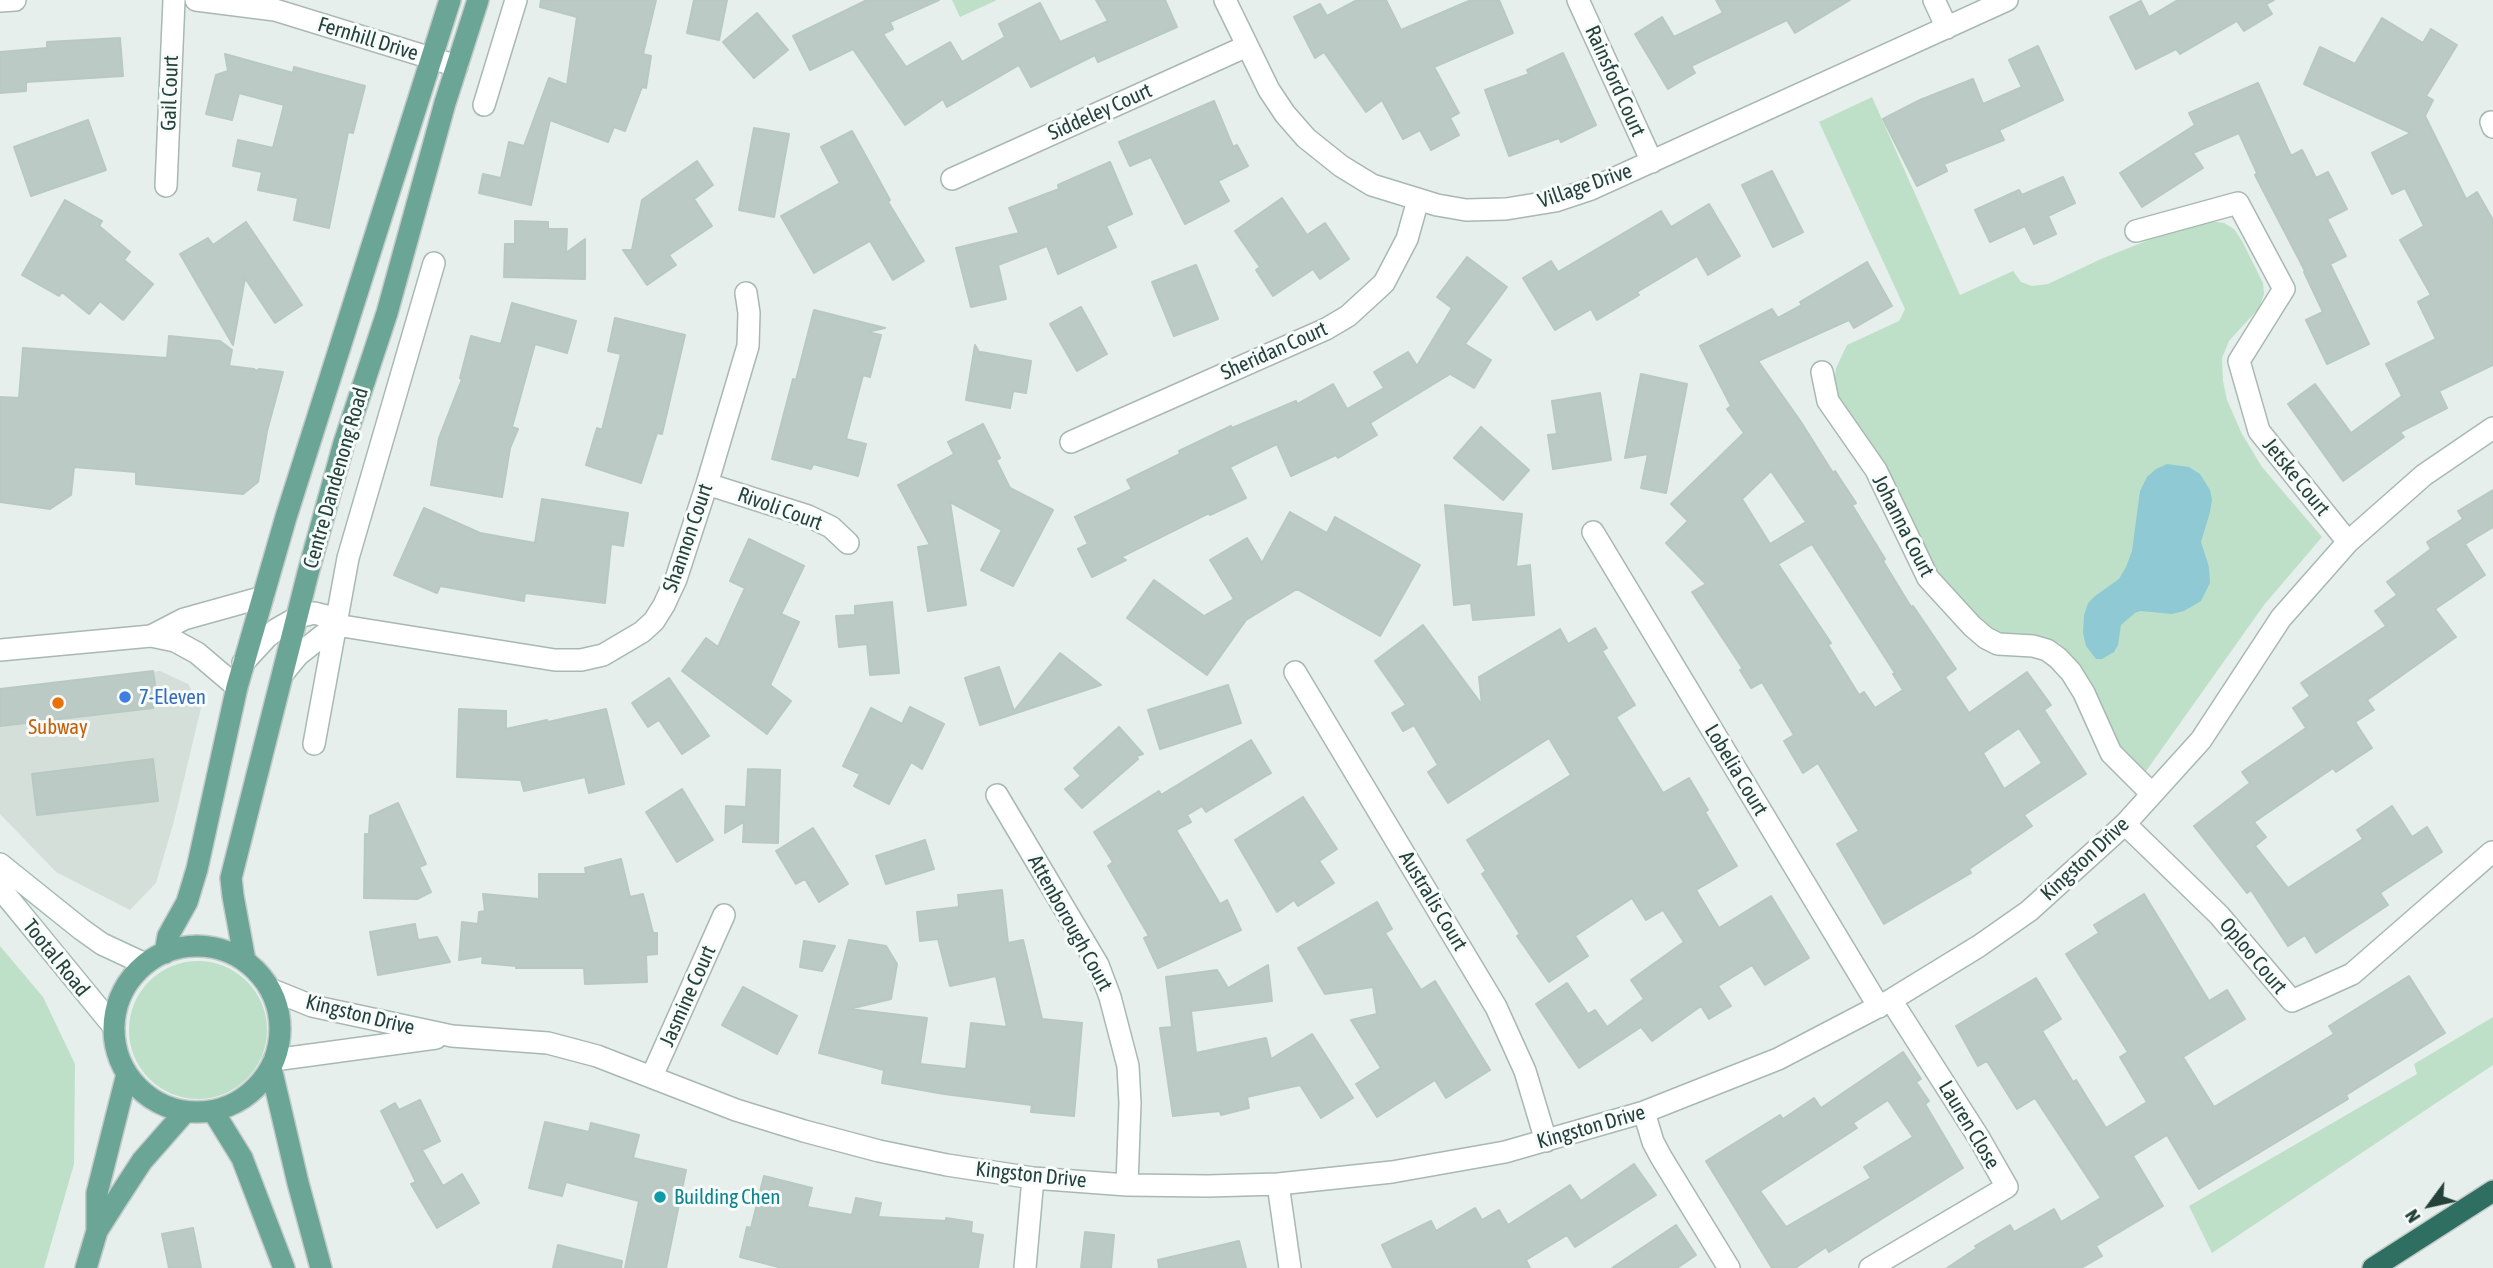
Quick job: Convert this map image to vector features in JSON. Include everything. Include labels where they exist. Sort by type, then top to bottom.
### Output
[{"type":"highway","points":[[2372,1268],[2493,1191]]},
{"type":"main road","name":"Centre Dandenong Road","points":[[165,953],[168,936],[187,902],[197,869],[243,663],[286,517],[450,0]]},
{"type":"main road","name":"Centre Dandenong Road","points":[[245,961],[231,878],[308,573],[344,443],[387,313],[478,0]]},
{"type":"main road","points":[[180,947],[206,947],[230,953],[245,961],[270,989],[280,1024],[279,1042],[273,1064],[251,1093],[233,1105],[213,1111],[186,1112],[172,1109],[152,1099],[136,1086],[118,1056],[114,1027],[117,1006],[125,988],[145,964],[165,953],[180,947]]},
{"type":"main road","points":[[273,1064],[298,1183],[321,1268]]},
{"type":"main road","points":[[97,1231],[97,1193],[127,1074]]},
{"type":"main road","points":[[213,1111],[242,1158],[284,1268]]},
{"type":"main road","points":[[86,1268],[97,1231],[142,1161],[186,1112]]},
{"type":"street","points":[[0,1],[15,0]]},
{"type":"street","name":"Gail Court","points":[[166,186],[174,0]]},
{"type":"street","name":"Fernhill Drive","points":[[197,0],[275,10],[457,66]]},
{"type":"street","points":[[484,105],[516,0]]},
{"type":"street","name":"Village Drive","points":[[1225,0],[1269,90],[1284,114],[1307,138],[1341,166],[1372,185],[1418,200],[1466,210],[1518,207],[1555,201],[1591,189],[2007,0]]},
{"type":"street","name":"Rainsford Court","points":[[1578,0],[1652,162]]},
{"type":"street","points":[[1934,0],[1947,28]]},
{"type":"street","name":"Siddeley Court","points":[[953,179],[1247,46]]},
{"type":"street","name":"Sheridan Court","points":[[1071,442],[1326,329],[1348,316],[1384,283],[1407,239],[1418,200]]},
{"type":"street","name":"Jetske Court","points":[[2136,231],[2238,203],[2284,289],[2239,360],[2259,431],[2348,542]]},
{"type":"street","name":"Centre Dandenong Road","points":[[314,744],[348,558],[434,263]]},
{"type":"street","name":"Shannon Court","points":[[299,617],[314,613],[330,617],[336,625],[555,660],[581,660],[603,655],[642,632],[654,621],[676,579],[707,484],[748,346],[746,293]]},
{"type":"street","name":"Johanna Court","points":[[1822,373],[1823,385],[1831,407],[1875,470],[1928,578],[1986,638],[1998,644],[2033,646],[2047,650],[2058,658],[2084,693],[2111,753],[2152,794]]},
{"type":"street","name":"Kingston Drive","points":[[273,1064],[452,1036],[548,1043],[597,1056],[736,1110],[854,1144],[947,1165],[1033,1178],[1128,1185],[1278,1184],[1392,1172],[1478,1157],[1546,1141],[1644,1112],[1779,1059],[1885,1004],[1979,946],[2029,911],[2125,824],[2201,740],[2281,618],[2348,542],[2424,475],[2493,428]]},
{"type":"street","name":"Rivoli Court","points":[[707,484],[808,516],[831,527],[848,543]]},
{"type":"street","name":"Lobelia Court","points":[[1593,532],[1885,1004]]},
{"type":"street","points":[[151,636],[184,619],[263,597]]},
{"type":"street","points":[[243,663],[267,637],[299,617]]},
{"type":"street","points":[[284,671],[298,655],[336,625]]},
{"type":"street","points":[[0,650],[151,636],[175,641],[197,653],[237,687]]},
{"type":"street","name":"Australis Court","points":[[1295,672],[1496,1007],[1525,1071],[1546,1141]]},
{"type":"street","name":"Attenborough Court","points":[[997,794],[1098,965],[1111,997],[1128,1066],[1128,1185]]},
{"type":"street","name":"Oploo Court","points":[[2125,824],[2219,915],[2292,1001],[2352,974],[2492,852]]},
{"type":"street","name":"Tootal Road","points":[[0,864],[102,944],[145,964]]},
{"type":"street","name":"Tootal Road","points":[[0,888],[114,1027]]},
{"type":"street","name":"Jasmine Court","points":[[652,1076],[724,915]]},
{"type":"street","name":"Kingston Drive","points":[[270,989],[313,1006],[452,1036]]},
{"type":"street","name":"Lauren Close","points":[[1870,1268],[2007,1187],[1979,1138],[1885,1004]]},
{"type":"street","points":[[1644,1112],[1653,1142],[1661,1157],[1729,1268]]},
{"type":"street","points":[[1025,1268],[1033,1178]]},
{"type":"street","points":[[1278,1184],[1290,1268]]},
{"type":"shaded area","name":"7-Eleven","points":[[160,671],[188,684],[201,708],[156,883],[130,910],[56,872],[0,814],[0,689]]},
{"type":"green space","points":[[952,0],[997,0],[960,17]]},
{"type":"green space","points":[[1872,97],[1960,295],[2013,271],[2021,282],[2032,286],[2048,284],[2101,259],[2191,223],[2209,221],[2224,223],[2234,229],[2263,283],[2264,294],[2259,308],[2229,341],[2222,358],[2227,400],[2242,434],[2262,467],[2322,537],[2264,605],[2144,774],[2111,734],[2101,703],[2087,678],[2059,643],[2044,637],[2007,637],[1995,631],[1952,592],[1936,573],[1900,493],[1837,395],[1834,383],[1836,368],[1847,345],[1899,321],[1905,309],[1819,122]]},
{"type":"green space","points":[[0,946],[43,997],[75,1064],[74,1164],[44,1268],[0,1268]]},
{"type":"green space","points":[[198,961],[224,966],[247,981],[262,1004],[267,1030],[262,1056],[247,1079],[224,1094],[198,1099],[172,1094],[149,1079],[134,1056],[129,1030],[134,1004],[149,981],[172,966]]},
{"type":"green space","points":[[2493,1017],[2493,1065],[2212,1253],[2189,1206],[2417,1074],[2414,1064]]},
{"type":"water","points":[[2167,464],[2189,467],[2200,474],[2210,490],[2210,512],[2201,542],[2209,567],[2210,583],[2201,601],[2184,611],[2172,614],[2140,611],[2135,613],[2121,625],[2118,645],[2114,652],[2102,659],[2096,659],[2086,646],[2083,633],[2088,603],[2119,579],[2126,567],[2132,551],[2140,491],[2147,477]]},
{"type":"building","points":[[541,0],[656,0],[643,54],[651,56],[646,88],[642,87],[625,131],[614,127],[608,142],[550,120],[531,205],[479,193],[483,174],[501,178],[509,142],[524,146],[549,78],[567,85],[577,17],[540,7]]},
{"type":"building","points":[[694,0],[727,0],[719,40],[687,33]]},
{"type":"building","points":[[867,0],[939,0],[890,22],[893,29],[883,34],[906,67],[950,42],[962,62],[1005,37],[999,24],[1040,3],[1060,42],[1108,21],[1096,0],[1165,0],[1177,27],[1098,62],[1095,55],[1031,87],[1019,65],[947,107],[943,99],[905,125],[853,49],[810,70],[793,36]]},
{"type":"building","points":[[1357,0],[1386,0],[1401,30],[1471,0],[1499,0],[1513,33],[1434,67],[1459,113],[1450,118],[1459,135],[1431,150],[1420,130],[1403,139],[1382,100],[1366,112],[1324,52],[1315,58],[1294,17],[1320,4],[1327,16]]},
{"type":"building","points":[[1716,0],[1850,0],[1795,33],[1787,20],[1691,66],[1695,73],[1668,89],[1635,34],[1662,17],[1674,37],[1723,13]]},
{"type":"building","points":[[2178,0],[2274,0],[2266,4],[2272,14],[2244,31],[2237,21],[2180,54],[2176,49],[2136,69],[2110,17],[2141,1],[2149,17]]},
{"type":"building","points":[[757,13],[788,50],[754,78],[723,42]]},
{"type":"building","points":[[2382,18],[2423,43],[2431,29],[2457,45],[2426,96],[2433,100],[2425,116],[2466,199],[2477,192],[2493,220],[2493,365],[2439,391],[2447,408],[2400,432],[2404,437],[2343,481],[2288,404],[2315,384],[2351,433],[2402,396],[2386,364],[2436,339],[2418,302],[2431,295],[2400,240],[2424,226],[2405,188],[2392,194],[2372,153],[2411,133],[2304,84],[2320,47],[2355,64]]},
{"type":"building","points":[[120,38],[123,76],[26,82],[26,91],[0,93],[0,52],[47,48],[47,42]]},
{"type":"building","points":[[2038,46],[2063,100],[1999,130],[2004,140],[1944,164],[1947,171],[1917,186],[1883,119],[1920,100],[1973,79],[1983,104],[2022,87],[2009,60]]},
{"type":"building","points":[[1563,53],[1596,125],[1561,142],[1559,138],[1509,156],[1485,90],[1529,74],[1527,70]]},
{"type":"building","points":[[225,54],[293,73],[294,67],[365,86],[353,133],[348,132],[329,228],[294,220],[298,198],[258,190],[262,172],[233,166],[238,140],[273,148],[284,105],[239,93],[232,120],[206,114],[216,75],[228,71]]},
{"type":"building","points":[[2258,83],[2291,156],[2302,150],[2316,178],[2328,172],[2347,209],[2327,219],[2346,256],[2330,264],[2369,344],[2327,364],[2306,320],[2323,312],[2305,271],[2255,175],[2257,173],[2239,133],[2193,153],[2203,168],[2142,207],[2120,173],[2195,125],[2189,113]]},
{"type":"building","points":[[1214,101],[1233,147],[1237,145],[1248,166],[1218,181],[1229,201],[1185,224],[1151,157],[1130,166],[1119,142]]},
{"type":"building","points":[[88,120],[106,170],[31,196],[14,147]]},
{"type":"building","points":[[754,128],[789,134],[774,217],[739,210]]},
{"type":"building","points":[[852,131],[890,200],[888,202],[924,261],[893,280],[870,241],[814,273],[781,216],[840,183],[821,147]]},
{"type":"building","points":[[697,161],[713,185],[694,199],[712,226],[669,255],[676,265],[647,285],[623,250],[632,250],[642,200]]},
{"type":"building","points":[[1110,162],[1132,214],[1106,226],[1116,247],[1058,274],[1047,246],[998,265],[1006,299],[971,307],[956,248],[1019,233],[1009,208],[1059,189],[1058,185]]},
{"type":"building","points":[[1772,171],[1803,232],[1773,247],[1742,185]]},
{"type":"building","points":[[2063,177],[2075,203],[2048,216],[2056,234],[2034,244],[2025,226],[1990,242],[1975,210],[2019,190],[2022,195]]},
{"type":"building","points":[[1282,198],[1307,235],[1325,223],[1349,259],[1320,279],[1313,269],[1273,296],[1256,270],[1260,267],[1235,231]]},
{"type":"building","points":[[65,200],[102,221],[99,226],[130,252],[124,260],[153,284],[123,320],[100,301],[89,314],[62,292],[59,296],[22,275]]},
{"type":"building","points":[[1709,204],[1740,256],[1708,275],[1697,256],[1597,320],[1591,309],[1555,330],[1523,278],[1551,261],[1558,272],[1661,211],[1671,227]]},
{"type":"building","points":[[515,221],[548,222],[548,229],[567,229],[566,253],[585,239],[585,279],[504,277],[505,244],[515,244]]},
{"type":"building","points":[[246,222],[302,305],[275,323],[245,278],[233,345],[180,254],[208,238],[213,245]]},
{"type":"building","points":[[1467,257],[1507,287],[1465,344],[1491,360],[1474,388],[1450,374],[1370,423],[1377,435],[1338,458],[1336,455],[1291,476],[1277,444],[1230,467],[1246,498],[1210,515],[1209,513],[1121,557],[1126,560],[1092,577],[1078,549],[1088,544],[1075,517],[1132,489],[1127,480],[1231,426],[1232,428],[1296,401],[1297,404],[1333,384],[1347,409],[1384,388],[1374,372],[1408,352],[1417,366],[1452,308],[1437,297]]},
{"type":"building","points":[[1867,262],[1892,306],[1854,328],[1849,320],[1758,361],[1856,503],[1852,505],[1885,559],[1883,561],[1911,607],[1913,606],[1956,669],[1945,677],[1969,713],[2027,672],[2051,705],[2044,710],[2086,774],[2024,815],[2032,826],[1969,869],[1971,873],[1884,924],[1837,844],[1859,831],[1818,763],[1803,773],[1784,741],[1794,735],[1762,682],[1751,688],[1740,670],[1743,669],[1692,592],[1706,584],[1666,543],[1688,521],[1671,504],[1744,433],[1727,409],[1731,406],[1700,346],[1772,309],[1778,318],[1802,305],[1800,302]],"holes":[[[1771,471],[1806,522],[1770,544],[1742,499]],[[1812,544],[1895,673],[1893,674],[1903,690],[1875,708],[1864,692],[1859,695],[1828,645],[1831,643],[1778,564]],[[2019,728],[2042,763],[2004,789],[1983,753]]]},
{"type":"building","points":[[1196,265],[1218,319],[1174,336],[1152,282]]},
{"type":"building","points":[[512,303],[576,321],[567,353],[535,344],[512,427],[518,429],[510,448],[502,497],[431,485],[439,438],[462,379],[460,378],[471,336],[501,344]]},
{"type":"building","points":[[1081,307],[1107,354],[1077,371],[1050,324]]},
{"type":"building","points":[[814,310],[885,328],[867,332],[881,335],[870,377],[863,375],[846,439],[866,444],[858,476],[813,464],[811,469],[772,459]]},
{"type":"building","points":[[615,318],[685,335],[662,434],[657,433],[641,483],[586,465],[597,428],[602,430],[621,354],[608,351]]},
{"type":"building","points":[[169,336],[220,341],[232,350],[229,366],[283,372],[267,431],[258,482],[243,494],[136,484],[136,472],[74,467],[71,495],[50,509],[0,502],[0,397],[19,398],[23,348],[167,358]]},
{"type":"building","points":[[975,345],[982,357],[981,352],[1031,361],[1026,393],[1013,391],[1010,408],[966,400]]},
{"type":"building","points":[[1641,374],[1687,384],[1666,493],[1641,488],[1648,454],[1625,458]]},
{"type":"building","points":[[1600,393],[1611,460],[1553,469],[1548,435],[1557,434],[1552,401]]},
{"type":"building","points":[[983,424],[1000,458],[996,460],[1010,488],[1053,510],[1013,586],[981,570],[1002,530],[950,502],[966,605],[928,611],[918,547],[930,545],[898,485],[954,454],[948,442]]},
{"type":"building","points":[[1481,427],[1529,470],[1503,500],[1454,458]]},
{"type":"building","points":[[2493,490],[2493,527],[2465,544],[2485,575],[2435,609],[2456,637],[2367,700],[2374,710],[2355,722],[2372,748],[2336,772],[2333,768],[2254,822],[2266,837],[2255,846],[2288,888],[2363,839],[2357,830],[2392,806],[2412,837],[2427,827],[2442,852],[2380,893],[2388,905],[2316,953],[2305,935],[2288,946],[2251,890],[2247,893],[2194,826],[2250,783],[2242,772],[2306,728],[2293,708],[2310,696],[2301,683],[2386,626],[2375,611],[2397,595],[2387,582],[2431,549],[2427,542],[2463,519],[2458,511]]},
{"type":"building","points":[[542,499],[628,513],[623,546],[611,544],[605,603],[525,593],[524,601],[440,586],[437,593],[394,575],[424,508],[480,533],[535,543]]},
{"type":"building","points":[[1445,505],[1522,514],[1516,567],[1530,565],[1534,615],[1473,620],[1471,603],[1454,605]]},
{"type":"building","points":[[1290,512],[1327,533],[1335,517],[1420,565],[1380,636],[1297,589],[1246,620],[1207,675],[1127,618],[1154,580],[1204,616],[1234,599],[1210,560],[1247,538],[1262,563]]},
{"type":"building","points":[[749,539],[804,566],[781,614],[799,622],[770,685],[791,701],[767,734],[682,671],[706,638],[718,647],[745,588],[730,581]]},
{"type":"building","points":[[892,602],[899,673],[870,675],[867,644],[839,647],[836,616],[855,615],[855,606]]},
{"type":"building","points":[[1423,625],[1482,705],[1479,677],[1560,629],[1568,644],[1595,628],[1607,648],[1602,651],[1635,705],[1616,717],[1663,793],[1689,778],[1708,810],[1705,812],[1737,866],[1696,890],[1719,928],[1771,896],[1809,958],[1765,985],[1752,965],[1718,986],[1731,1006],[1709,1019],[1701,1006],[1652,1041],[1641,1027],[1579,1068],[1536,1004],[1567,983],[1588,1014],[1595,1010],[1607,1027],[1644,999],[1631,980],[1684,942],[1663,910],[1646,920],[1632,898],[1575,936],[1588,956],[1549,982],[1517,936],[1520,934],[1482,874],[1486,871],[1467,840],[1571,775],[1549,738],[1448,803],[1428,772],[1438,765],[1414,725],[1403,731],[1392,713],[1406,705],[1375,661]]},
{"type":"building","points":[[1060,653],[1101,685],[980,725],[965,678],[999,667],[1014,711]]},
{"type":"building","points":[[153,671],[158,705],[153,708],[0,726],[0,689]]},
{"type":"building","points":[[669,678],[709,736],[682,754],[659,720],[648,727],[632,703]]},
{"type":"building","points":[[1228,685],[1241,723],[1160,749],[1148,710]]},
{"type":"building","points":[[910,707],[944,724],[922,769],[911,762],[889,804],[854,786],[860,774],[843,766],[871,708],[902,724]]},
{"type":"building","points":[[459,709],[506,711],[506,729],[606,709],[624,784],[589,793],[585,777],[524,791],[521,780],[457,777]]},
{"type":"building","points":[[1119,727],[1143,754],[1137,756],[1138,759],[1082,808],[1065,789],[1081,776],[1074,768]]},
{"type":"building","points":[[1251,740],[1271,773],[1206,812],[1202,806],[1187,815],[1191,822],[1176,830],[1220,904],[1227,900],[1241,930],[1158,968],[1144,938],[1149,936],[1108,866],[1113,862],[1094,832],[1159,791],[1161,795]]},
{"type":"building","points":[[153,759],[158,801],[37,815],[32,774]]},
{"type":"building","points":[[748,769],[780,770],[778,843],[743,842],[744,822],[725,833],[726,806],[746,807]]},
{"type":"building","points":[[682,789],[713,840],[677,862],[646,812]]},
{"type":"building","points":[[1303,797],[1337,849],[1319,861],[1334,883],[1298,906],[1294,900],[1277,912],[1235,840]]},
{"type":"building","points":[[398,803],[426,864],[419,867],[431,892],[417,899],[364,898],[365,834],[369,834],[370,816]]},
{"type":"building","points":[[813,828],[848,884],[819,902],[805,879],[796,884],[776,851]]},
{"type":"building","points":[[925,840],[934,869],[886,884],[876,856]]},
{"type":"building","points":[[621,859],[630,897],[643,894],[653,933],[657,933],[657,954],[646,955],[647,982],[585,984],[584,968],[516,968],[482,963],[483,956],[459,960],[462,922],[478,924],[479,912],[485,911],[483,894],[539,899],[539,874],[586,874],[585,868]]},
{"type":"building","points":[[1002,890],[1008,943],[1023,940],[1042,1019],[1082,1023],[1074,1116],[1031,1112],[1032,1105],[882,1083],[884,1070],[819,1053],[849,940],[886,946],[897,964],[891,999],[849,1009],[927,1018],[920,1064],[966,1069],[971,1023],[1007,1027],[996,976],[950,986],[938,939],[920,941],[917,912],[959,907],[958,895]]},
{"type":"building","points":[[2144,894],[2209,1001],[2227,990],[2245,1019],[2183,1057],[2214,1107],[2334,1034],[2329,1026],[2409,976],[2445,1033],[2346,1095],[2348,1099],[2199,1189],[2167,1135],[2133,1156],[2163,1206],[2096,1246],[2102,1256],[2081,1268],[1947,1268],[1977,1248],[1975,1246],[2010,1225],[2014,1232],[2054,1209],[2061,1222],[2101,1198],[2035,1098],[2017,1109],[1987,1061],[1978,1066],[1956,1026],[2036,978],[2061,1019],[2042,1031],[2073,1082],[2076,1080],[2106,1128],[2147,1102],[2120,1057],[2128,1052],[2066,954],[2099,933],[2094,925]]},
{"type":"building","points":[[1377,902],[1392,929],[1385,933],[1421,990],[1435,981],[1490,1070],[1446,1098],[1435,1080],[1377,1117],[1356,1084],[1381,1068],[1351,1020],[1377,1014],[1373,987],[1325,994],[1298,948]]},
{"type":"building","points":[[415,924],[418,940],[437,937],[450,962],[378,975],[370,932]]},
{"type":"building","points":[[804,941],[835,946],[822,971],[800,967]]},
{"type":"building","points":[[1268,965],[1272,1001],[1191,1011],[1196,1053],[1266,1038],[1271,1059],[1312,1034],[1353,1098],[1321,1118],[1300,1085],[1247,1097],[1249,1108],[1221,1115],[1220,1111],[1173,1116],[1160,1028],[1172,1027],[1166,977],[1217,970],[1228,988]]},
{"type":"building","points":[[743,987],[797,1016],[777,1054],[722,1025]]},
{"type":"building","points":[[1903,1052],[1921,1079],[1916,1082],[1929,1101],[1925,1104],[1963,1168],[1829,1252],[1826,1247],[1795,1268],[1772,1268],[1706,1161],[1780,1115],[1783,1119],[1814,1098],[1821,1108]],"holes":[[[1888,1100],[1913,1137],[1864,1167],[1871,1178],[1786,1227],[1760,1191],[1857,1128],[1853,1123]]]},
{"type":"building","points":[[420,1100],[440,1141],[422,1150],[443,1186],[462,1174],[479,1203],[437,1228],[411,1184],[416,1182],[381,1111],[395,1103],[399,1110]]},
{"type":"building","points":[[545,1122],[589,1132],[591,1123],[639,1135],[633,1158],[686,1170],[666,1268],[625,1268],[639,1201],[566,1182],[562,1196],[529,1188]]},
{"type":"building","points":[[1634,1164],[1656,1195],[1575,1247],[1567,1235],[1526,1260],[1530,1268],[1393,1268],[1382,1245],[1431,1221],[1436,1231],[1475,1208],[1482,1220],[1499,1210],[1508,1225],[1570,1185],[1581,1201]]},
{"type":"building","points":[[764,1176],[812,1188],[807,1207],[852,1215],[856,1198],[881,1203],[878,1217],[946,1221],[946,1218],[972,1222],[971,1233],[983,1235],[978,1268],[782,1268],[740,1257],[747,1227],[751,1228]]},
{"type":"building","points":[[1676,1225],[1696,1255],[1677,1268],[1612,1268]]},
{"type":"building","points":[[193,1228],[201,1268],[169,1268],[162,1234]]},
{"type":"building","points":[[1085,1232],[1114,1235],[1111,1268],[1081,1268]]},
{"type":"building","points":[[1239,1241],[1246,1268],[1159,1268],[1158,1260]]},
{"type":"building","points":[[558,1245],[622,1261],[621,1268],[553,1268]]},
{"type":"place","name":"7-Eleven","points":[[125,697]]},
{"type":"place","name":"Subway","points":[[58,703]]},
{"type":"place","name":"Building Chen","points":[[660,1197]]}]
